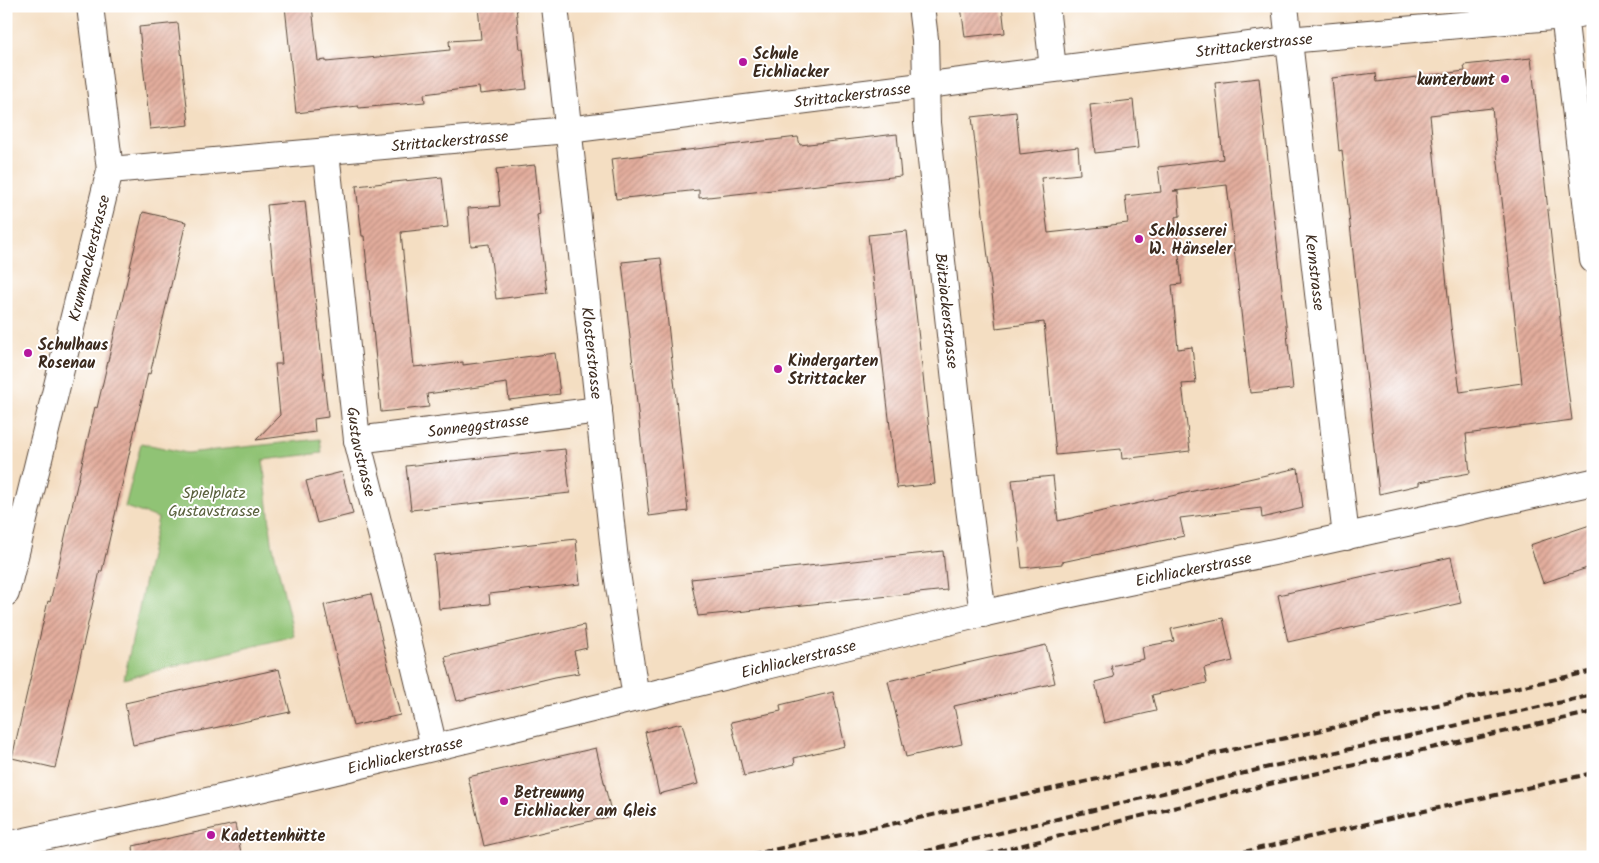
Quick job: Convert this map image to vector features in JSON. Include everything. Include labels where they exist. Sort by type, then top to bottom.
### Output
[{"type":"street","name":"Krummackerstrasse","points":[[6,592],[110,170],[90,6]]},
{"type":"street","name":"Klosterstrasse","points":[[555,6],[615,560],[636,698]]},
{"type":"street","name":"Bütziackerstrasse","points":[[921,6],[925,39],[927,123],[968,500],[983,614]]},
{"type":"street","points":[[1046,6],[1053,69]]},
{"type":"street","name":"Kernstrasse","points":[[1284,6],[1346,537]]},
{"type":"street","name":"Strittackerstrasse","points":[[110,170],[568,130],[1288,40],[1564,11],[1593,12]]},
{"type":"street","points":[[1564,11],[1593,260]]},
{"type":"street","name":"Gustavstrasse","points":[[326,152],[357,440],[434,747]]},
{"type":"street","name":"Sonneggstrasse","points":[[357,440],[599,410]]},
{"type":"street","name":"Eichliackerstrasse","points":[[6,845],[434,747],[983,614],[1346,537],[1593,482]]},
{"type":"green space","name":"Spielplatz Gustavstrasse","points":[[320,439],[322,453],[263,460],[272,542],[294,636],[124,679],[158,518],[125,507],[141,443],[187,453]]},
{"type":"building","points":[[285,6],[312,6],[318,61],[326,60],[326,62],[450,50],[449,41],[481,39],[478,6],[516,6],[520,49],[523,49],[527,89],[480,94],[479,87],[424,94],[425,102],[359,108],[358,106],[296,113]]},
{"type":"building","points":[[961,6],[1002,6],[1005,33],[965,37]]},
{"type":"building","points":[[178,23],[189,125],[150,129],[139,27]]},
{"type":"building","points":[[1531,58],[1572,420],[1466,434],[1470,473],[1419,482],[1419,485],[1379,494],[1342,150],[1339,151],[1332,78],[1376,73],[1377,82],[1465,71],[1464,65]],"holes":[[[1492,108],[1522,383],[1460,392],[1451,326],[1430,115]]]},
{"type":"building","points":[[1259,78],[1293,389],[1250,393],[1227,185],[1173,191],[1178,191],[1180,216],[1175,217],[1182,284],[1172,285],[1178,349],[1192,347],[1196,383],[1182,384],[1190,451],[1122,459],[1121,449],[1056,455],[1044,322],[996,328],[972,117],[1016,112],[1020,154],[1078,147],[1080,174],[1041,178],[1048,233],[1111,226],[1128,223],[1125,196],[1161,192],[1158,167],[1223,159],[1215,83]]},
{"type":"building","points":[[1133,100],[1138,148],[1095,153],[1090,105]]},
{"type":"building","points":[[897,134],[901,176],[699,198],[699,190],[616,199],[611,159],[798,137],[800,145]]},
{"type":"building","points":[[535,165],[540,214],[537,215],[547,293],[496,299],[489,244],[471,246],[468,208],[500,206],[496,169]]},
{"type":"building","points":[[442,177],[448,227],[401,232],[414,367],[463,362],[463,365],[555,353],[560,394],[509,400],[507,383],[427,394],[429,407],[381,412],[364,236],[362,236],[356,186]]},
{"type":"building","points":[[305,201],[328,417],[314,419],[315,432],[256,440],[280,415],[275,364],[282,364],[267,205]]},
{"type":"building","points":[[143,212],[186,222],[150,374],[148,373],[102,571],[100,571],[55,768],[12,758],[48,601],[50,602]]},
{"type":"building","points":[[907,231],[935,484],[897,488],[868,235]]},
{"type":"building","points":[[661,258],[688,511],[649,516],[622,262]]},
{"type":"building","points":[[565,449],[570,493],[411,510],[406,466]]},
{"type":"building","points":[[1298,468],[1303,508],[1262,518],[1261,508],[1180,518],[1184,536],[1062,562],[1062,564],[1022,568],[1012,480],[1053,476],[1058,521]]},
{"type":"building","points":[[342,472],[353,514],[317,523],[306,481]]},
{"type":"building","points":[[1593,524],[1593,566],[1543,583],[1530,545]]},
{"type":"building","points":[[576,539],[580,584],[489,594],[490,604],[439,609],[434,555]]},
{"type":"building","points":[[943,551],[947,590],[698,616],[691,579]]},
{"type":"building","points":[[1451,557],[1461,603],[1288,642],[1278,595]]},
{"type":"building","points":[[371,594],[400,715],[353,726],[324,605]]},
{"type":"building","points":[[1223,618],[1233,661],[1204,668],[1207,683],[1152,695],[1156,711],[1104,723],[1095,682],[1114,677],[1111,666],[1144,659],[1142,647],[1174,641],[1171,629]]},
{"type":"building","points":[[584,625],[587,648],[574,651],[579,673],[457,701],[445,657]]},
{"type":"building","points":[[1046,645],[1055,683],[954,706],[962,744],[906,757],[888,681]]},
{"type":"building","points":[[279,669],[290,712],[133,745],[125,703]]},
{"type":"building","points":[[833,692],[845,746],[794,758],[795,764],[744,776],[731,722],[781,711],[780,705]]},
{"type":"building","points":[[682,723],[698,784],[659,794],[645,732]]},
{"type":"building","points":[[596,748],[612,816],[484,846],[468,777]]},
{"type":"building","name":"Kadettenhütte","points":[[235,824],[242,857],[134,857],[133,846]]},
{"type":"railway","points":[[740,857],[1593,671]]},
{"type":"railway","points":[[902,857],[1269,767],[1593,695]]},
{"type":"railway","points":[[975,857],[1274,783],[1593,712]]},
{"type":"railway","points":[[1221,857],[1593,773]]},
{"type":"place","name":"Schule Eichliacker","points":[[743,62]]},
{"type":"place","name":"kunterbunt","points":[[1505,79]]},
{"type":"place","name":"Schlosserei W. Hänseler","points":[[1139,239]]},
{"type":"place","name":"Schulhaus Rosenau","points":[[28,353]]},
{"type":"place","name":"Kindergarten Strittacker","points":[[778,369]]},
{"type":"place","name":"Betreuung Eichliacker am Gleis","points":[[504,801]]},
{"type":"place","name":"Kadettenhütte","points":[[211,835]]}]
